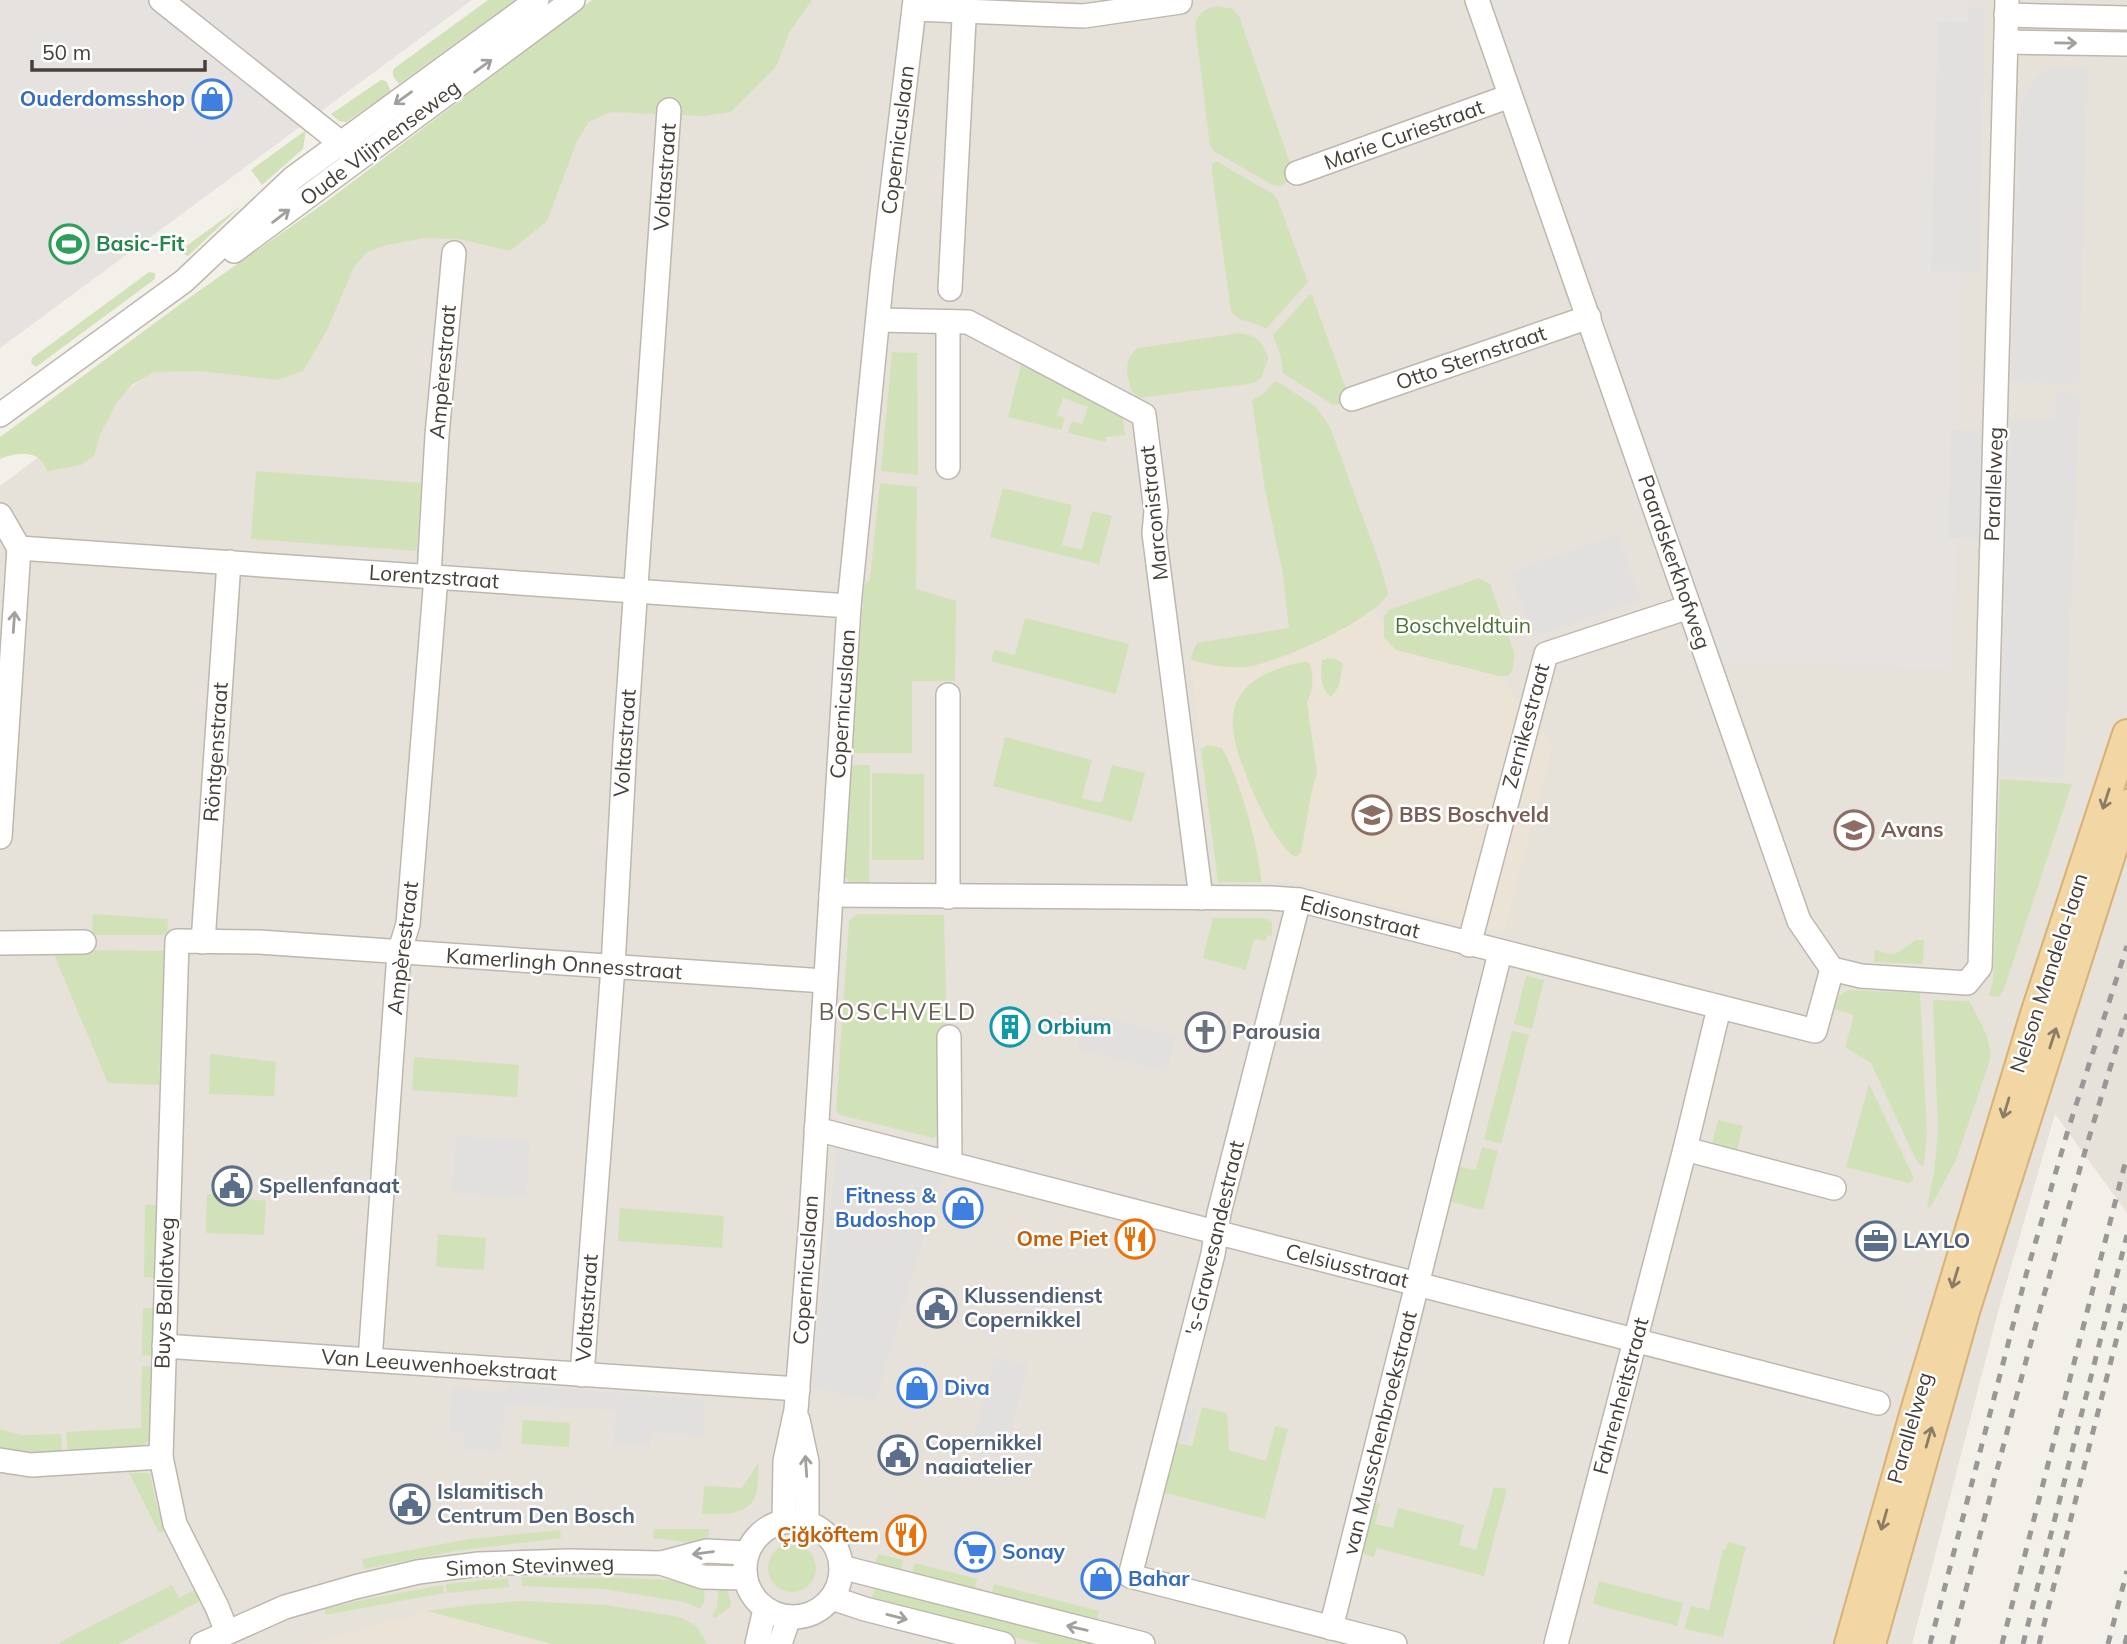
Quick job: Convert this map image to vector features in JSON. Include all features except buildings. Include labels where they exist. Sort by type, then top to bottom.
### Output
[{"type":"main road","name":"Nelson Mandela-laan","points":[[1984,1216],[2035,1014],[2127,734]]},
{"type":"main road","name":"Nelson Mandela-laan","points":[[1984,1216],[2127,804]]},
{"type":"main road","name":"Parallelweg","points":[[1849,1644],[1984,1216]]},
{"type":"main road","name":"Parallelweg","points":[[1871,1644],[1937,1408],[1984,1216]]},
{"type":"street","points":[[160,0],[350,151]]},
{"type":"street","name":"Oude Vlijmenseweg","points":[[0,415],[184,281],[208,270],[537,0]]},
{"type":"street","name":"Oude Vlijmenseweg","points":[[350,151],[573,0]]},
{"type":"street","name":"Paardskerkhofweg","points":[[1477,0],[1799,921],[1832,969]]},
{"type":"street","points":[[914,4],[1084,16],[1180,2]]},
{"type":"street","name":"Copernicuslaan","points":[[784,1521],[785,1461],[797,1400],[849,606],[914,4]]},
{"type":"street","points":[[950,289],[965,6]]},
{"type":"street","points":[[2006,7],[2127,18]]},
{"type":"street","name":"Parallelweg","points":[[1832,969],[1861,976],[1967,983],[1980,967],[2006,7]]},
{"type":"street","points":[[2006,42],[2127,44]]},
{"type":"street","name":"Marie Curiestraat","points":[[1297,173],[1510,96]]},
{"type":"street","name":"Voltastraat","points":[[582,1375],[669,110]]},
{"type":"street","name":"Ampèrestraat","points":[[370,1360],[399,953],[408,924],[433,576],[437,435],[454,253]]},
{"type":"street","name":"Otto Sternstraat","points":[[1352,399],[1589,317]]},
{"type":"street","name":"Marconistraat","points":[[878,320],[968,322],[1144,415],[1156,511],[1154,533],[1201,898]]},
{"type":"street","points":[[948,322],[948,467]]},
{"type":"street","points":[[0,515],[19,548],[0,837]]},
{"type":"street","name":"Lorentzstraat","points":[[19,548],[849,606]]},
{"type":"street","name":"Röntgenstraat","points":[[202,942],[229,562]]},
{"type":"street","name":"Zernikestraat","points":[[1469,945],[1546,654],[1689,607]]},
{"type":"street","points":[[948,695],[948,897]]},
{"type":"street","name":"Edisonstraat","points":[[831,895],[1299,900],[1815,1031],[1832,969]]},
{"type":"street","name":"'s-Gravesandestraat","points":[[1299,900],[1219,1213],[1210,1266],[1130,1576],[1331,1628]]},
{"type":"street","name":"Kamerlingh Onnesstraat","points":[[177,941],[259,942],[825,981]]},
{"type":"street","name":"Buys Ballotweg","points":[[177,941],[161,1457],[174,1524],[227,1632]]},
{"type":"street","points":[[0,943],[84,942]]},
{"type":"street","name":"van Musschenbroekstraat","points":[[1331,1628],[1500,953]]},
{"type":"street","name":"Fahrenheitstraat","points":[[1556,1644],[1719,1008]]},
{"type":"street","points":[[949,1037],[950,1163]]},
{"type":"street","name":"Celsiusstraat","points":[[816,1129],[1878,1403]]},
{"type":"street","points":[[1685,1149],[1834,1188]]},
{"type":"street","name":"Van Leeuwenhoekstraat","points":[[164,1346],[582,1375],[797,1400]]},
{"type":"street","name":"Copernicuslaan","points":[[797,1400],[807,1462],[807,1523]]},
{"type":"street","points":[[0,1460],[31,1465],[161,1457]]},
{"type":"street","points":[[784,1521],[807,1523],[826,1534],[834,1544],[841,1567],[832,1598],[809,1614],[789,1617],[765,1609],[752,1595],[745,1578],[747,1553],[756,1538],[766,1529],[784,1521]]},
{"type":"street","name":"Simon Stevinweg","points":[[661,1563],[706,1551],[747,1553]]},
{"type":"street","name":"Simon Stevinweg","points":[[202,1644],[285,1608],[355,1587],[418,1573],[479,1564],[568,1560],[661,1563],[704,1577],[745,1578]]},
{"type":"street","points":[[841,1567],[1143,1644]]},
{"type":"street","points":[[832,1598],[1003,1644]]},
{"type":"street","points":[[757,1644],[765,1609]]},
{"type":"street","points":[[780,1644],[789,1617]]},
{"type":"street","points":[[1331,1628],[1395,1644]]},
{"type":"shaded area","points":[[0,0],[472,0],[0,348]]},
{"type":"shaded area","points":[[646,0],[2127,0],[2127,1213],[2055,1114],[1998,1312],[1912,1644],[0,1644],[0,486]]},
{"type":"shaded area","points":[[1492,0],[1969,0],[1953,669],[1722,663],[1589,266]]},
{"type":"shaded area","points":[[1969,7],[1985,8],[1979,272],[1931,271],[1938,22],[1968,23]]},
{"type":"shaded area","points":[[2050,68],[2088,68],[2079,384],[2011,382],[2020,101],[2037,76]]},
{"type":"shaded area","points":[[2056,392],[2080,393],[2064,778],[2000,776],[2010,421],[2055,420]]},
{"type":"shaded area","points":[[1951,430],[1982,430],[1978,539],[1948,538]]},
{"type":"shaded area","points":[[1618,534],[1641,600],[1533,637],[1510,572]]},
{"type":"shaded area","name":"BBS Boschveld","points":[[1372,609],[1384,624],[1384,637],[1396,650],[1499,676],[1553,743],[1504,934],[1295,882],[1218,882],[1190,659],[1207,665],[1246,667],[1298,651]]},
{"type":"shaded area","points":[[1086,1013],[1176,1036],[1167,1072],[1077,1049]]},
{"type":"shaded area","points":[[456,1136],[530,1141],[526,1198],[452,1193]]},
{"type":"shaded area","points":[[838,1139],[945,1165],[875,1402],[811,1387]]},
{"type":"shaded area","points":[[1018,1300],[1060,1310],[1056,1327],[1014,1316]]},
{"type":"shaded area","points":[[995,1357],[1028,1365],[1004,1459],[971,1450]]},
{"type":"shaded area","points":[[512,1385],[705,1400],[703,1436],[651,1432],[649,1447],[614,1445],[616,1410],[505,1404],[501,1452],[463,1449],[464,1433],[449,1432],[452,1388],[505,1392]]},
{"type":"shaded area","points":[[1181,1407],[1196,1411],[1189,1442],[1173,1438]]},
{"type":"shaded area","points":[[427,1611],[553,1644],[309,1644]]},
{"type":"green space","points":[[488,0],[515,0],[399,84],[393,76],[396,67]]},
{"type":"green space","points":[[592,0],[812,0],[790,31],[776,67],[731,112],[703,116],[611,112],[589,122],[577,141],[547,221],[510,251],[459,239],[425,238],[387,245],[367,252],[354,267],[327,330],[303,371],[277,380],[199,371],[154,372],[132,385],[117,402],[99,437],[95,455],[81,465],[47,471],[39,459],[28,454],[0,459],[0,437],[186,300],[326,202]]},
{"type":"green space","points":[[1217,6],[1233,9],[1239,16],[1292,169],[1290,180],[1280,186],[1273,185],[1215,152],[1210,146],[1195,24],[1203,12]]},
{"type":"green space","points":[[381,80],[386,81],[391,91],[346,122],[339,121],[331,114]]},
{"type":"green space","points":[[306,130],[303,149],[262,185],[251,170]]},
{"type":"green space","points":[[1216,161],[1273,194],[1308,282],[1266,329],[1238,318],[1231,311],[1212,172],[1212,164]]},
{"type":"green space","points":[[241,206],[188,256],[183,254],[185,247]]},
{"type":"green space","points":[[149,272],[155,273],[155,279],[36,367],[31,363],[32,358]]},
{"type":"green space","points":[[1310,294],[1347,392],[1343,404],[1333,405],[1283,373],[1280,353],[1273,335]]},
{"type":"green space","points":[[1240,333],[1258,340],[1268,358],[1262,377],[1254,383],[1140,398],[1132,392],[1127,374],[1128,363],[1138,348]]},
{"type":"green space","points":[[892,352],[917,353],[918,475],[881,471]]},
{"type":"green space","points":[[1022,361],[1122,411],[1125,435],[1106,437],[1106,442],[1068,433],[1072,421],[1082,424],[1088,407],[1063,398],[1057,415],[1065,418],[1061,430],[1008,417]]},
{"type":"green space","points":[[1274,382],[1315,406],[1330,427],[1381,567],[1388,594],[1364,616],[1299,650],[1244,667],[1203,663],[1190,659],[1197,643],[1289,628],[1283,574],[1265,490],[1252,400],[1263,394]]},
{"type":"green space","points":[[256,471],[421,483],[417,551],[251,539]]},
{"type":"green space","points":[[880,483],[917,487],[916,589],[956,601],[955,681],[912,681],[912,753],[852,753],[864,586],[870,579]]},
{"type":"green space","points":[[1003,488],[1072,505],[1062,545],[1082,550],[1092,511],[1112,516],[1099,564],[990,537]]},
{"type":"green space","name":"Boschveldtuin","points":[[1479,578],[1490,584],[1515,655],[1512,671],[1508,676],[1396,650],[1384,637],[1384,616],[1389,610]]},
{"type":"green space","points":[[1025,618],[1129,644],[1116,694],[991,661],[995,650],[1015,655]]},
{"type":"green space","points":[[1328,658],[1343,664],[1339,686],[1331,697],[1323,686],[1321,676],[1322,661]]},
{"type":"green space","points":[[1308,662],[1312,671],[1312,688],[1307,702],[1317,772],[1301,853],[1296,857],[1279,840],[1257,801],[1238,754],[1233,714],[1239,697],[1252,683],[1272,671]]},
{"type":"green space","points":[[1005,737],[1092,760],[1082,798],[1102,803],[1112,765],[1145,773],[1132,822],[993,786]]},
{"type":"green space","points":[[1208,745],[1222,748],[1236,779],[1252,830],[1262,882],[1218,882],[1201,749]]},
{"type":"green space","points":[[851,765],[870,765],[869,887],[852,886],[844,875]]},
{"type":"green space","points":[[872,773],[924,774],[924,860],[872,860]]},
{"type":"green space","points":[[2000,779],[2072,784],[2004,989],[1999,997],[1989,996],[1993,981]]},
{"type":"green space","points":[[93,914],[168,919],[167,935],[92,935]]},
{"type":"green space","points":[[857,914],[944,915],[947,1042],[943,1133],[933,1138],[840,1115],[836,1111],[849,921]]},
{"type":"green space","points":[[1213,918],[1265,918],[1272,922],[1272,936],[1267,935],[1266,941],[1254,939],[1246,970],[1203,958]]},
{"type":"green space","points":[[1915,940],[1924,940],[1923,964],[1874,962],[1875,949],[1893,954]]},
{"type":"green space","points":[[52,950],[164,951],[159,1085],[108,1083]]},
{"type":"green space","points":[[1526,976],[1544,980],[1532,1029],[1514,1024]]},
{"type":"green space","points":[[1849,990],[1920,993],[1927,1135],[1924,1164],[1921,1166],[1871,1063],[1845,1047],[1854,1015],[1834,1009],[1839,997]]},
{"type":"green space","points":[[1933,1000],[1969,1001],[1987,1037],[1990,1060],[1956,1160],[1930,1208],[1927,1207],[1938,1132]]},
{"type":"green space","points":[[1512,1031],[1529,1035],[1501,1144],[1484,1139]]},
{"type":"green space","points":[[210,1054],[276,1062],[274,1096],[209,1094]]},
{"type":"green space","points":[[414,1057],[519,1065],[517,1097],[412,1090]]},
{"type":"green space","points":[[1869,1084],[1914,1178],[1909,1183],[1846,1167]]},
{"type":"green space","points":[[1718,1120],[1743,1126],[1737,1150],[1712,1144]]},
{"type":"green space","points":[[1482,1147],[1498,1151],[1483,1210],[1448,1201],[1457,1166],[1476,1170]]},
{"type":"green space","points":[[207,1194],[266,1201],[264,1235],[206,1233]]},
{"type":"green space","points":[[145,1205],[156,1205],[154,1278],[144,1277]]},
{"type":"green space","points":[[620,1208],[724,1216],[722,1248],[618,1241]]},
{"type":"green space","points":[[438,1234],[486,1238],[484,1270],[436,1267]]},
{"type":"green space","points":[[143,1308],[155,1308],[153,1356],[142,1355]]},
{"type":"green space","points":[[142,1366],[153,1367],[152,1434],[145,1445],[139,1449],[68,1452],[66,1432],[141,1428]]},
{"type":"green space","points":[[1202,1407],[1227,1413],[1229,1450],[1266,1461],[1275,1426],[1288,1429],[1265,1519],[1163,1492],[1176,1443],[1192,1446]]},
{"type":"green space","points":[[523,1420],[570,1423],[569,1447],[521,1444]]},
{"type":"green space","points":[[0,1429],[22,1435],[61,1434],[62,1452],[29,1455],[0,1450]]},
{"type":"green space","points":[[759,1462],[757,1489],[750,1505],[736,1512],[702,1514],[704,1486],[742,1488]]},
{"type":"green space","points":[[129,1473],[150,1473],[156,1504],[166,1531],[159,1533]]},
{"type":"green space","points":[[1494,1487],[1507,1489],[1484,1576],[1377,1548],[1374,1557],[1359,1552],[1372,1502],[1380,1504],[1375,1524],[1393,1528],[1398,1508],[1464,1525],[1459,1545],[1476,1550]]},
{"type":"green space","points":[[654,1529],[709,1529],[708,1545],[653,1538]]},
{"type":"green space","points":[[560,1530],[561,1538],[455,1551],[364,1569],[362,1559],[470,1539]]},
{"type":"green space","points":[[1728,1542],[1746,1547],[1723,1637],[1684,1629],[1691,1606],[1709,1610],[1723,1549],[1726,1549]]},
{"type":"green space","points":[[792,1544],[809,1551],[816,1568],[809,1585],[792,1592],[775,1585],[768,1568],[775,1551]]},
{"type":"green space","points":[[878,1554],[903,1560],[901,1569],[912,1572],[915,1563],[977,1579],[975,1587],[992,1592],[994,1584],[1099,1611],[1096,1623],[874,1569]]},
{"type":"green space","points":[[521,1577],[705,1582],[704,1602],[700,1609],[684,1602],[603,1589],[522,1586]]},
{"type":"green space","points":[[508,1578],[509,1587],[447,1593],[446,1584]]},
{"type":"green space","points":[[1599,1581],[1683,1603],[1677,1626],[1593,1604]]},
{"type":"green space","points":[[719,1584],[726,1588],[731,1602],[730,1607],[715,1618],[712,1616],[717,1607]]},
{"type":"green space","points":[[876,1584],[1092,1639],[1090,1644],[1041,1644],[871,1601]]},
{"type":"green space","points":[[172,1585],[179,1598],[196,1589],[198,1602],[118,1644],[61,1644],[60,1642]]},
{"type":"green space","points":[[443,1585],[444,1593],[325,1615],[325,1609]]},
{"type":"green space","points":[[523,1601],[606,1605],[680,1617],[696,1626],[708,1644],[553,1644],[427,1611]]},
{"type":"railway","points":[[1930,1644],[2026,1275],[2068,1130],[2127,946]]},
{"type":"railway","points":[[1952,1644],[2057,1249],[2127,1014]]},
{"type":"railway","points":[[2002,1644],[2127,1156]]},
{"type":"railway","points":[[2023,1644],[2127,1235]]},
{"type":"railway","points":[[2039,1644],[2127,1298]]},
{"type":"railway","points":[[2108,1644],[2127,1571]]},
{"type":"railway","points":[[2125,1644],[2127,1635]]},
{"type":"place","name":"Ouderdomsshop","points":[[212,99]]},
{"type":"place","name":"Basic-Fit","points":[[69,244]]},
{"type":"place","name":"BBS Boschveld","points":[[1372,815]]},
{"type":"place","name":"Avans","points":[[1854,830]]},
{"type":"place","name":"Orbium","points":[[1010,1027]]},
{"type":"place","name":"Parousia","points":[[1205,1032]]},
{"type":"place","name":"Spellenfanaat","points":[[232,1186]]},
{"type":"place","name":"Fitness & Budoshop","points":[[963,1208]]},
{"type":"place","name":"Ome Piet","points":[[1135,1239]]},
{"type":"place","name":"LAYLO","points":[[1876,1241]]},
{"type":"place","name":"Klussendienst Copernikkel","points":[[937,1308]]},
{"type":"place","name":"Diva","points":[[917,1388]]},
{"type":"place","name":"Copernikkel naaiatelier","points":[[898,1455]]},
{"type":"place","name":"Islamitisch Centrum Den Bosch","points":[[410,1504]]},
{"type":"place","name":"Çiğköftem","points":[[906,1535]]},
{"type":"place","name":"Sonay","points":[[975,1552]]},
{"type":"place","name":"Bahar","points":[[1101,1579]]},
{"type":"district","name":"BOSCHVELD","points":[[898,1012]]}]
